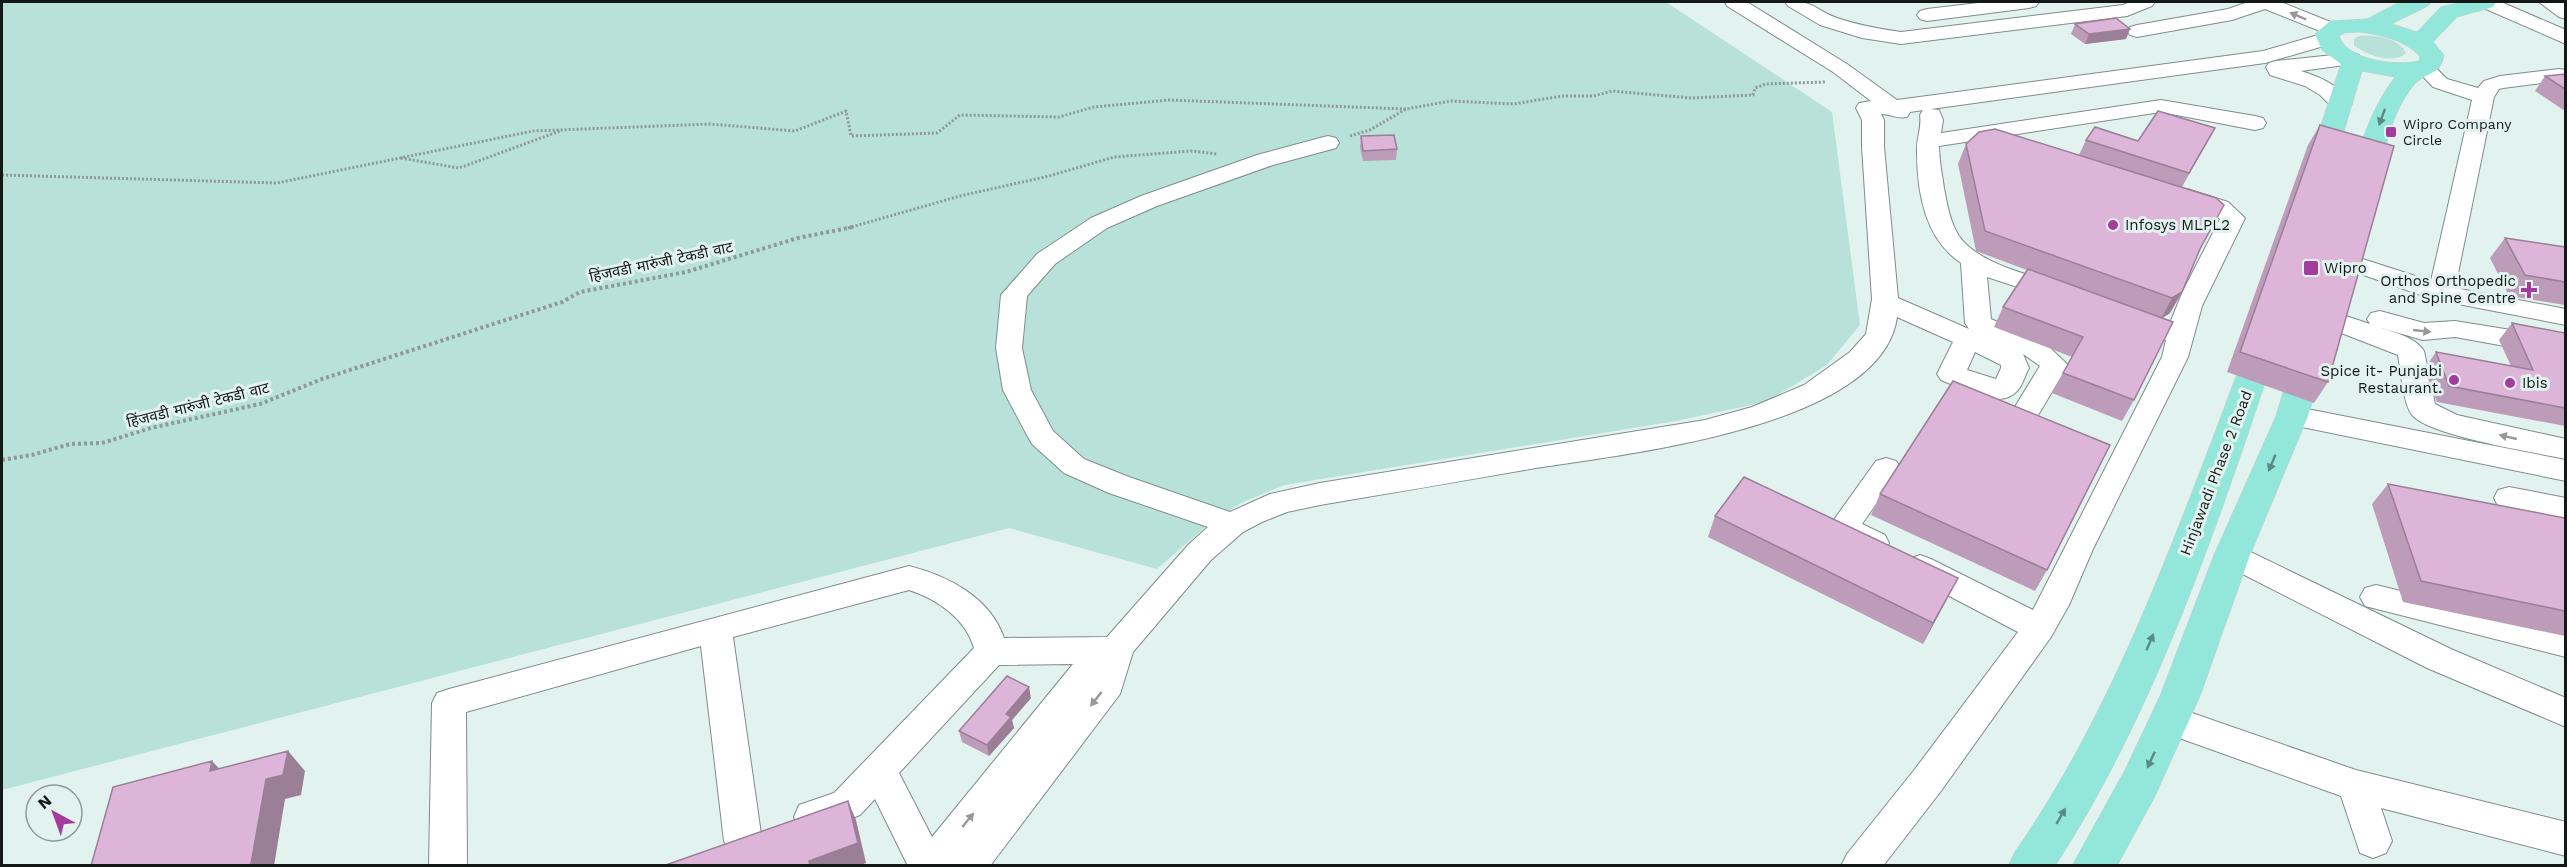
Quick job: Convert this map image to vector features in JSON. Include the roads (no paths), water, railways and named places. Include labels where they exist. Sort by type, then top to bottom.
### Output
[{"type":"main road","points":[[2420,60],[2392,70],[2353,60],[2334,49],[2329,34],[2366,26],[2400,9],[2421,2]]},
{"type":"main road","points":[[2094,866],[2140,783],[2169,720],[2232,555],[2292,416],[2383,114],[2392,96],[2420,60],[2449,12],[2486,2]]},
{"type":"main road","points":[[2366,26],[2398,33],[2420,60]]},
{"type":"main road","points":[[2309,201],[2353,60]]},
{"type":"main road","name":"Hinjawadi Phase 2 Road","points":[[2030,866],[2096,758],[2137,674],[2244,402],[2273,313]]},
{"type":"street","points":[[1713,2],[1885,113],[1931,115],[2265,68],[2353,60]]},
{"type":"street","points":[[932,866],[1085,673],[1116,648],[1200,552],[1232,524],[1261,510],[1291,500],[1705,430],[1776,410],[1802,399],[1832,381],[1861,358],[1877,338],[1884,319],[1885,113],[1840,68],[1734,2]]},
{"type":"street","points":[[1796,2],[1827,21],[1862,33],[1901,38],[2084,9],[2127,10],[2145,2]]},
{"type":"street","points":[[1826,2],[1857,17],[1887,21],[2029,2]]},
{"type":"street","points":[[2137,31],[2232,14],[2265,2],[2329,34]]},
{"type":"street","points":[[2310,2],[2366,26]]},
{"type":"street","points":[[2486,2],[2565,38]]},
{"type":"street","points":[[2549,2],[2565,13]]},
{"type":"street","points":[[1885,113],[2265,57],[2329,34]]},
{"type":"street","points":[[2420,60],[2440,83],[2483,97]]},
{"type":"street","points":[[2265,68],[2301,77],[2334,95],[2341,103]]},
{"type":"street","points":[[2441,293],[2483,97],[2491,85],[2500,82],[2559,75],[2565,77]]},
{"type":"street","points":[[1930,141],[2161,106],[2255,123]]},
{"type":"street","points":[[1931,115],[1933,123],[1927,152],[1942,228],[1956,249],[1973,262],[2180,336]]},
{"type":"street","points":[[1988,132],[2032,147]]},
{"type":"street","points":[[1232,524],[1119,485],[1074,466],[1042,436],[1017,390],[1009,348],[1014,296],[1046,259],[1099,223],[1149,201],[1265,160],[1328,142]]},
{"type":"street","points":[[1860,866],[1928,780],[2038,628],[2058,596],[2078,549],[2170,367],[2183,322],[2233,218],[2220,207],[2165,189]]},
{"type":"street","points":[[2341,259],[2441,293],[2565,317]]},
{"type":"street","points":[[1973,262],[1978,323],[2049,358],[2054,365],[2026,410]]},
{"type":"street","points":[[1885,302],[1968,338]]},
{"type":"street","points":[[2324,308],[2412,330],[2439,332],[2455,328],[2565,348]]},
{"type":"street","points":[[2324,308],[2411,351],[2421,405],[2432,415],[2449,423],[2565,449]]},
{"type":"street","points":[[2292,416],[2565,471]]},
{"type":"street","points":[[1886,468],[1844,528],[2038,628]]},
{"type":"street","points":[[2509,498],[2565,509]]},
{"type":"street","points":[[2232,555],[2504,689],[2565,713]]},
{"type":"street","points":[[448,866],[449,703],[909,578],[925,581],[948,595],[974,616],[984,629],[991,652]]},
{"type":"street","points":[[2376,597],[2565,644]]},
{"type":"street","points":[[715,629],[753,838],[847,804],[991,652],[1116,648]]},
{"type":"street","points":[[967,866],[1108,684],[1116,648]]},
{"type":"street","points":[[2169,720],[2356,786],[2565,839]]},
{"type":"street","points":[[879,770],[927,866]]},
{"type":"street","points":[[2356,786],[2373,841]]},
{"type":"place","name":"Wipro Company Circle","points":[[2391,132]]},
{"type":"place","name":"Infosys MLPL2","points":[[2113,225]]},
{"type":"place","name":"Wipro","points":[[2311,268]]},
{"type":"place","name":"Orthos Orthopedic and Spine Centre","points":[[2529,290]]},
{"type":"place","name":"Spice it- Punjabi Restaurant.","points":[[2454,380]]},
{"type":"place","name":"Ibis","points":[[2510,383]]}]
